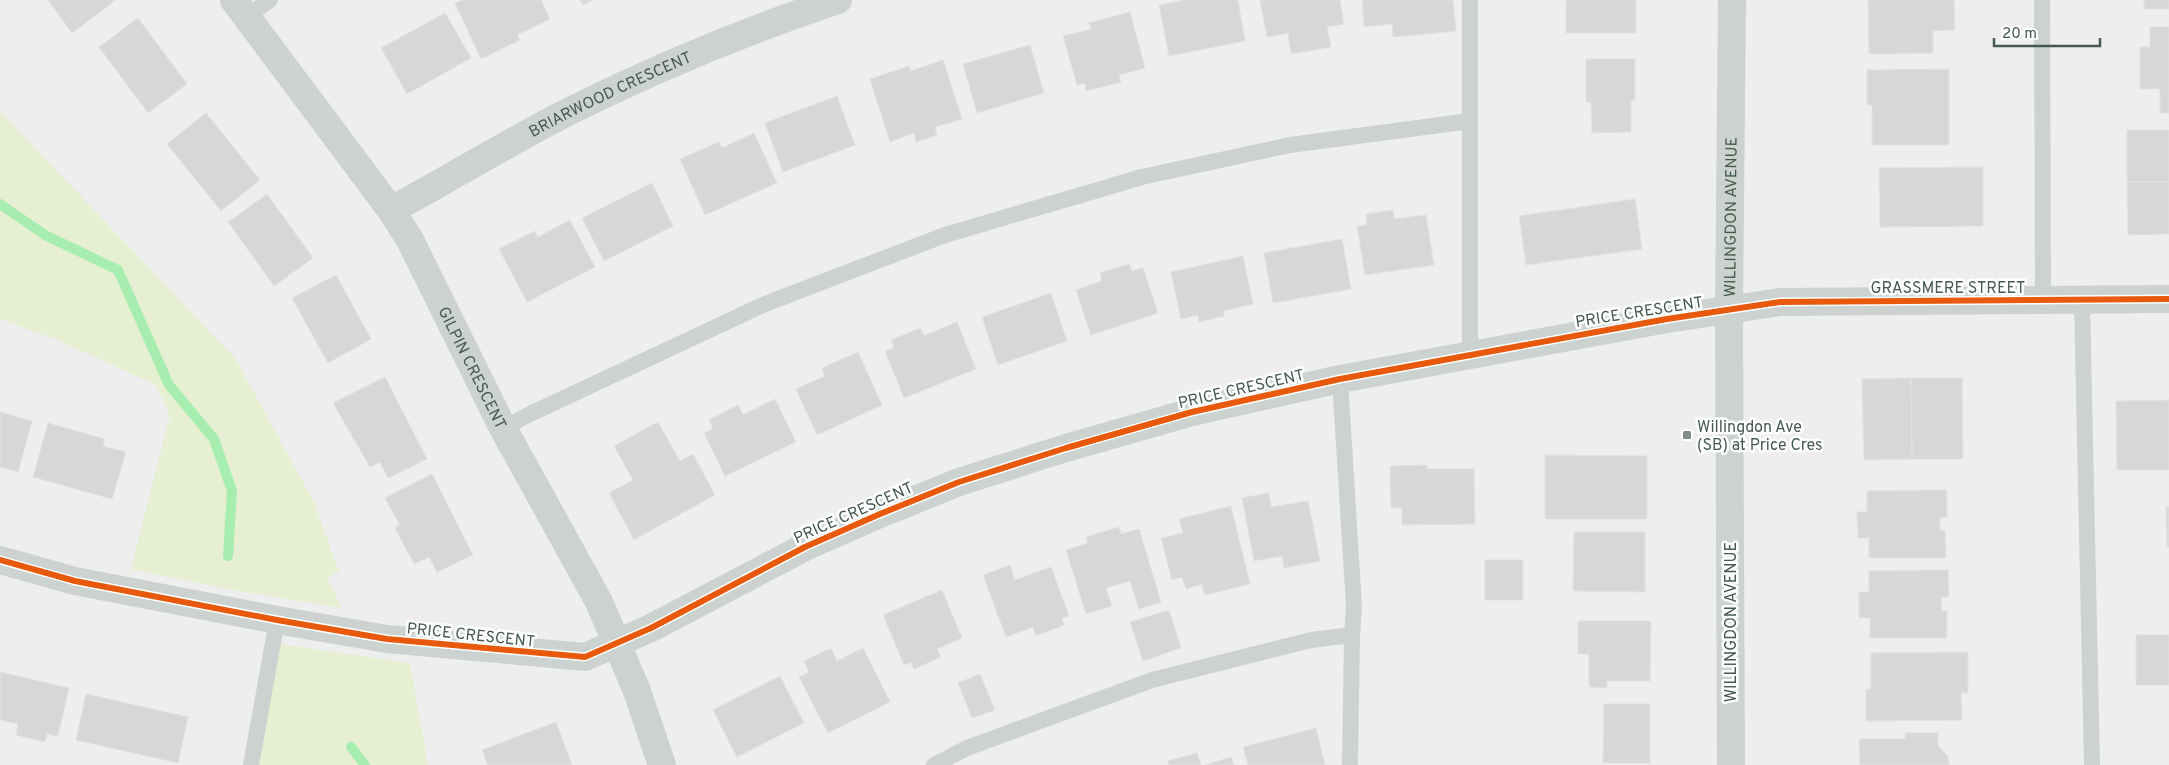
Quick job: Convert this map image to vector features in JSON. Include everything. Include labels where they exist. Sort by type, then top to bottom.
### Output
[{"type":"main road","name":"WILLINGDON AVENUE","points":[[1731,765],[1729,310],[1732,0]]},
{"type":"street","name":"BRIARWOOD CRESCENT","points":[[391,210],[592,100],[681,59],[798,13],[838,0]]},
{"type":"street","name":"GILPIN CRESCENT","points":[[240,8],[391,210],[410,240],[503,428],[599,602],[637,691],[662,765]]},
{"type":"street","name":"GRASSMERE STREET","points":[[1729,310],[1796,302],[2169,299]]},
{"type":"street","name":"PRICE CRESCENT","points":[[0,560],[75,581],[387,639],[585,657],[618,644],[806,547],[880,514],[959,482],[1066,448],[1192,412],[1340,379],[1470,354],[1729,310]]},
{"type":"lane","points":[[240,8],[270,0]]},
{"type":"lane","points":[[1470,0],[1470,354]]},
{"type":"lane","points":[[2042,0],[2043,300]]},
{"type":"lane","points":[[503,428],[765,304],[945,235],[1142,177],[1290,145],[1470,121]]},
{"type":"lane","points":[[2082,300],[2092,765]]},
{"type":"lane","points":[[1340,379],[1354,607],[1350,765]]},
{"type":"lane","points":[[251,765],[277,620]]},
{"type":"lane","points":[[934,765],[967,748],[1152,680],[1311,640],[1352,635]]},
{"type":"green space","points":[[0,111],[235,358],[314,502],[339,572],[327,577],[342,608],[222,588],[131,569],[170,416],[156,385],[60,341],[0,319]]},
{"type":"green space","points":[[272,643],[410,663],[428,765],[251,765]]},
{"type":"building","points":[[48,0],[116,0],[72,33]]},
{"type":"building","points":[[462,0],[541,0],[550,19],[517,35],[520,40],[481,59],[455,3]]},
{"type":"building","points":[[580,0],[593,0],[583,5]]},
{"type":"building","points":[[1185,0],[1238,0],[1245,41],[1169,56],[1159,5]]},
{"type":"building","points":[[1260,0],[1340,0],[1344,24],[1327,27],[1331,47],[1291,54],[1288,33],[1267,37]]},
{"type":"building","points":[[1362,0],[1453,0],[1456,31],[1393,37],[1392,24],[1364,27]]},
{"type":"building","points":[[1566,0],[1636,0],[1636,33],[1566,33]]},
{"type":"building","points":[[1868,0],[1954,0],[1955,30],[1933,31],[1933,53],[1869,54]]},
{"type":"building","points":[[2144,0],[2169,0],[2169,9],[2144,9]]},
{"type":"building","points":[[1130,12],[1145,68],[1119,75],[1121,82],[1086,91],[1085,83],[1077,85],[1063,36],[1092,29],[1088,23]]},
{"type":"building","points":[[445,13],[471,58],[407,94],[381,48]]},
{"type":"building","points":[[138,18],[187,84],[148,113],[99,47]]},
{"type":"building","points":[[2150,27],[2169,27],[2169,113],[2160,113],[2160,89],[2140,89],[2140,47],[2150,47]]},
{"type":"building","points":[[1030,45],[1044,93],[977,113],[963,64]]},
{"type":"building","points":[[1586,59],[1635,59],[1635,100],[1631,101],[1631,132],[1592,133],[1591,102],[1586,102]]},
{"type":"building","points":[[943,60],[962,119],[935,127],[937,135],[916,142],[914,133],[890,142],[870,79],[909,66],[911,71]]},
{"type":"building","points":[[1949,69],[1949,145],[1872,145],[1872,105],[1867,105],[1867,70]]},
{"type":"building","points":[[837,96],[855,145],[783,172],[765,123]]},
{"type":"building","points":[[206,113],[260,180],[221,211],[167,144]]},
{"type":"building","points":[[2127,130],[2169,130],[2169,182],[2127,182]]},
{"type":"building","points":[[754,133],[777,183],[705,215],[680,159],[719,142],[722,148]]},
{"type":"building","points":[[1983,167],[1983,226],[1880,227],[1879,168]]},
{"type":"building","points":[[2127,182],[2169,182],[2169,234],[2128,235]]},
{"type":"building","points":[[652,183],[673,226],[604,261],[582,218]]},
{"type":"building","points":[[267,194],[313,258],[274,286],[228,222]]},
{"type":"building","points":[[1635,199],[1642,249],[1526,265],[1519,216]]},
{"type":"building","points":[[1393,210],[1394,219],[1426,215],[1434,265],[1365,275],[1357,226],[1367,225],[1366,214]]},
{"type":"building","points":[[570,220],[595,267],[527,302],[499,249],[535,231],[538,237]]},
{"type":"building","points":[[1342,239],[1351,289],[1273,303],[1264,253]]},
{"type":"building","points":[[1243,256],[1253,304],[1223,311],[1224,316],[1199,322],[1198,315],[1181,319],[1171,272]]},
{"type":"building","points":[[1129,264],[1132,271],[1143,268],[1158,313],[1091,335],[1076,290],[1102,281],[1100,273]]},
{"type":"building","points":[[336,275],[371,339],[328,363],[292,298]]},
{"type":"building","points":[[1051,293],[1067,341],[998,365],[982,317]]},
{"type":"building","points":[[957,322],[976,369],[904,398],[885,351],[894,348],[891,340],[920,328],[924,336]]},
{"type":"building","points":[[858,352],[882,405],[817,435],[796,389],[825,376],[822,368]]},
{"type":"building","points":[[385,377],[427,459],[388,478],[380,462],[370,467],[333,403]]},
{"type":"building","points":[[1911,378],[1912,459],[1864,460],[1862,379]]},
{"type":"building","points":[[1911,378],[1962,378],[1963,459],[1912,459]]},
{"type":"building","points":[[775,399],[796,442],[725,476],[704,433],[713,429],[709,420],[738,405],[743,415]]},
{"type":"building","points":[[2169,400],[2169,470],[2117,470],[2116,401]]},
{"type":"building","points":[[0,412],[32,421],[18,472],[0,467]]},
{"type":"building","points":[[658,422],[680,461],[693,454],[715,495],[634,540],[609,493],[633,480],[614,446]]},
{"type":"building","points":[[48,423],[105,439],[103,446],[126,452],[112,499],[33,477]]},
{"type":"building","points":[[1545,455],[1647,456],[1647,519],[1545,519]]},
{"type":"building","points":[[1427,465],[1427,469],[1474,469],[1475,524],[1402,525],[1402,508],[1391,508],[1390,466]]},
{"type":"building","points":[[432,474],[473,555],[437,572],[429,557],[414,564],[395,528],[400,525],[385,498]]},
{"type":"building","points":[[1947,490],[1947,517],[1940,517],[1940,531],[1945,531],[1946,558],[1869,558],[1869,538],[1858,538],[1857,512],[1867,512],[1867,491]]},
{"type":"building","points":[[1269,493],[1271,507],[1308,501],[1320,561],[1284,568],[1282,556],[1254,561],[1242,498]]},
{"type":"building","points":[[1231,506],[1250,584],[1205,595],[1202,584],[1186,589],[1182,577],[1172,580],[1161,538],[1183,533],[1179,519]]},
{"type":"building","points":[[2166,507],[2169,507],[2169,547],[2167,547]]},
{"type":"building","points":[[1119,527],[1121,534],[1139,529],[1161,602],[1139,609],[1130,581],[1106,588],[1112,606],[1086,614],[1066,550],[1088,543],[1086,537]]},
{"type":"building","points":[[1574,532],[1645,532],[1645,592],[1573,591]]},
{"type":"building","points":[[1485,560],[1523,560],[1523,600],[1485,600]]},
{"type":"building","points":[[1010,565],[1015,580],[1051,567],[1069,616],[1062,619],[1064,625],[1036,636],[1033,627],[1006,637],[983,575]]},
{"type":"building","points":[[1948,570],[1949,597],[1941,597],[1942,611],[1947,611],[1947,638],[1870,638],[1870,618],[1859,618],[1859,592],[1869,592],[1869,571]]},
{"type":"building","points":[[942,590],[962,638],[937,649],[941,657],[914,669],[911,662],[904,665],[883,615]]},
{"type":"building","points":[[1169,610],[1181,648],[1143,661],[1130,622]]},
{"type":"building","points":[[1578,621],[1651,621],[1650,681],[1607,681],[1607,688],[1589,687],[1589,654],[1578,654]]},
{"type":"building","points":[[2136,635],[2169,635],[2169,685],[2136,685]]},
{"type":"building","points":[[831,648],[837,661],[863,648],[890,702],[828,733],[799,677],[809,672],[804,661]]},
{"type":"building","points":[[1968,652],[1968,693],[1961,693],[1962,720],[1866,721],[1866,689],[1871,689],[1871,653]]},
{"type":"building","points":[[0,672],[69,688],[58,736],[47,734],[45,742],[16,735],[18,724],[0,720]]},
{"type":"building","points":[[980,674],[995,710],[972,718],[958,683]]},
{"type":"building","points":[[780,676],[804,723],[737,757],[713,710]]},
{"type":"building","points":[[86,694],[188,717],[178,763],[76,740]]},
{"type":"building","points":[[1604,704],[1650,704],[1650,763],[1603,763]]},
{"type":"building","points":[[556,722],[572,765],[488,765],[482,750]]},
{"type":"building","points":[[1316,728],[1325,765],[1248,765],[1243,747]]},
{"type":"building","points":[[1905,733],[1938,733],[1938,746],[1948,756],[1949,765],[1860,765],[1859,739],[1905,739]]},
{"type":"building","points":[[1197,753],[1201,765],[1169,765],[1168,761]]},
{"type":"building","points":[[1231,757],[1234,765],[1205,765]]},
{"type":"waterway","points":[[0,204],[45,235],[118,270],[169,385],[214,439],[232,491],[228,556]]},
{"type":"waterway","points":[[351,747],[365,765]]},
{"type":"cycle path","points":[[0,560],[75,581],[387,639],[585,657],[651,628],[805,547],[959,482],[1066,448],[1192,412],[1340,379],[1667,319],[1780,302],[2169,299]]},
{"type":"place","name":"Willingdon Ave (SB) at Price Cres","points":[[1687,435]]}]
